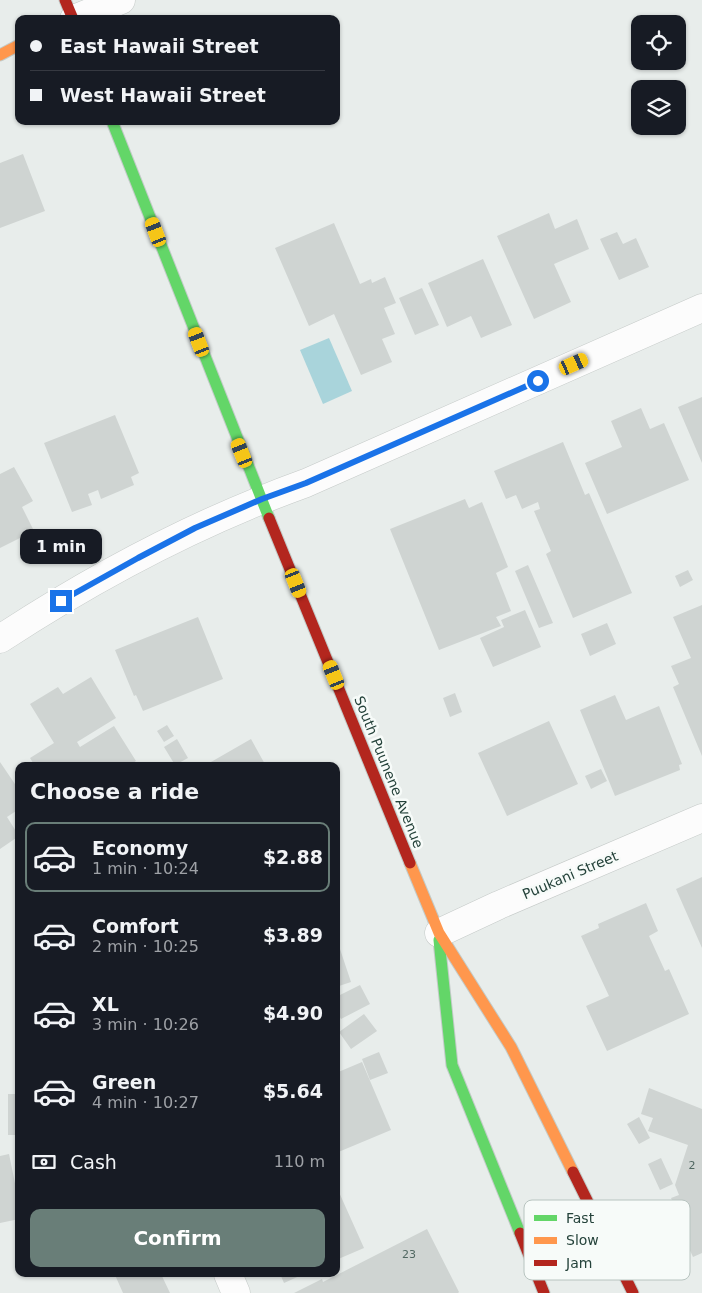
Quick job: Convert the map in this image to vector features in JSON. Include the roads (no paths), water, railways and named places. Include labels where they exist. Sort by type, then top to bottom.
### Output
[{"type":"main road","points":[[65,0],[71,15]]},
{"type":"main road","points":[[0,55],[15,47]]},
{"type":"main road","name":"South Puunene Avenue","points":[[114,125],[242,453],[439,934],[511,1047],[587,1200]]},
{"type":"main road","name":"South Puunene Avenue","points":[[439,934],[452,1065],[524,1243]]},
{"type":"main road","name":"South Puunene Avenue","points":[[539,1280],[544,1293]]},
{"type":"main road","name":"South Puunene Avenue","points":[[627,1280],[633,1293]]},
{"type":"street","points":[[83,15],[121,0]]},
{"type":"street","points":[[0,639],[30,619],[195,528],[262,499],[306,483],[702,308]]},
{"type":"street","name":"Puukani Street","points":[[439,934],[499,905],[702,818]]},
{"type":"street","points":[[229,1277],[236,1293]]},
{"type":"water","points":[[329,338],[352,391],[323,404],[300,350]]}]
